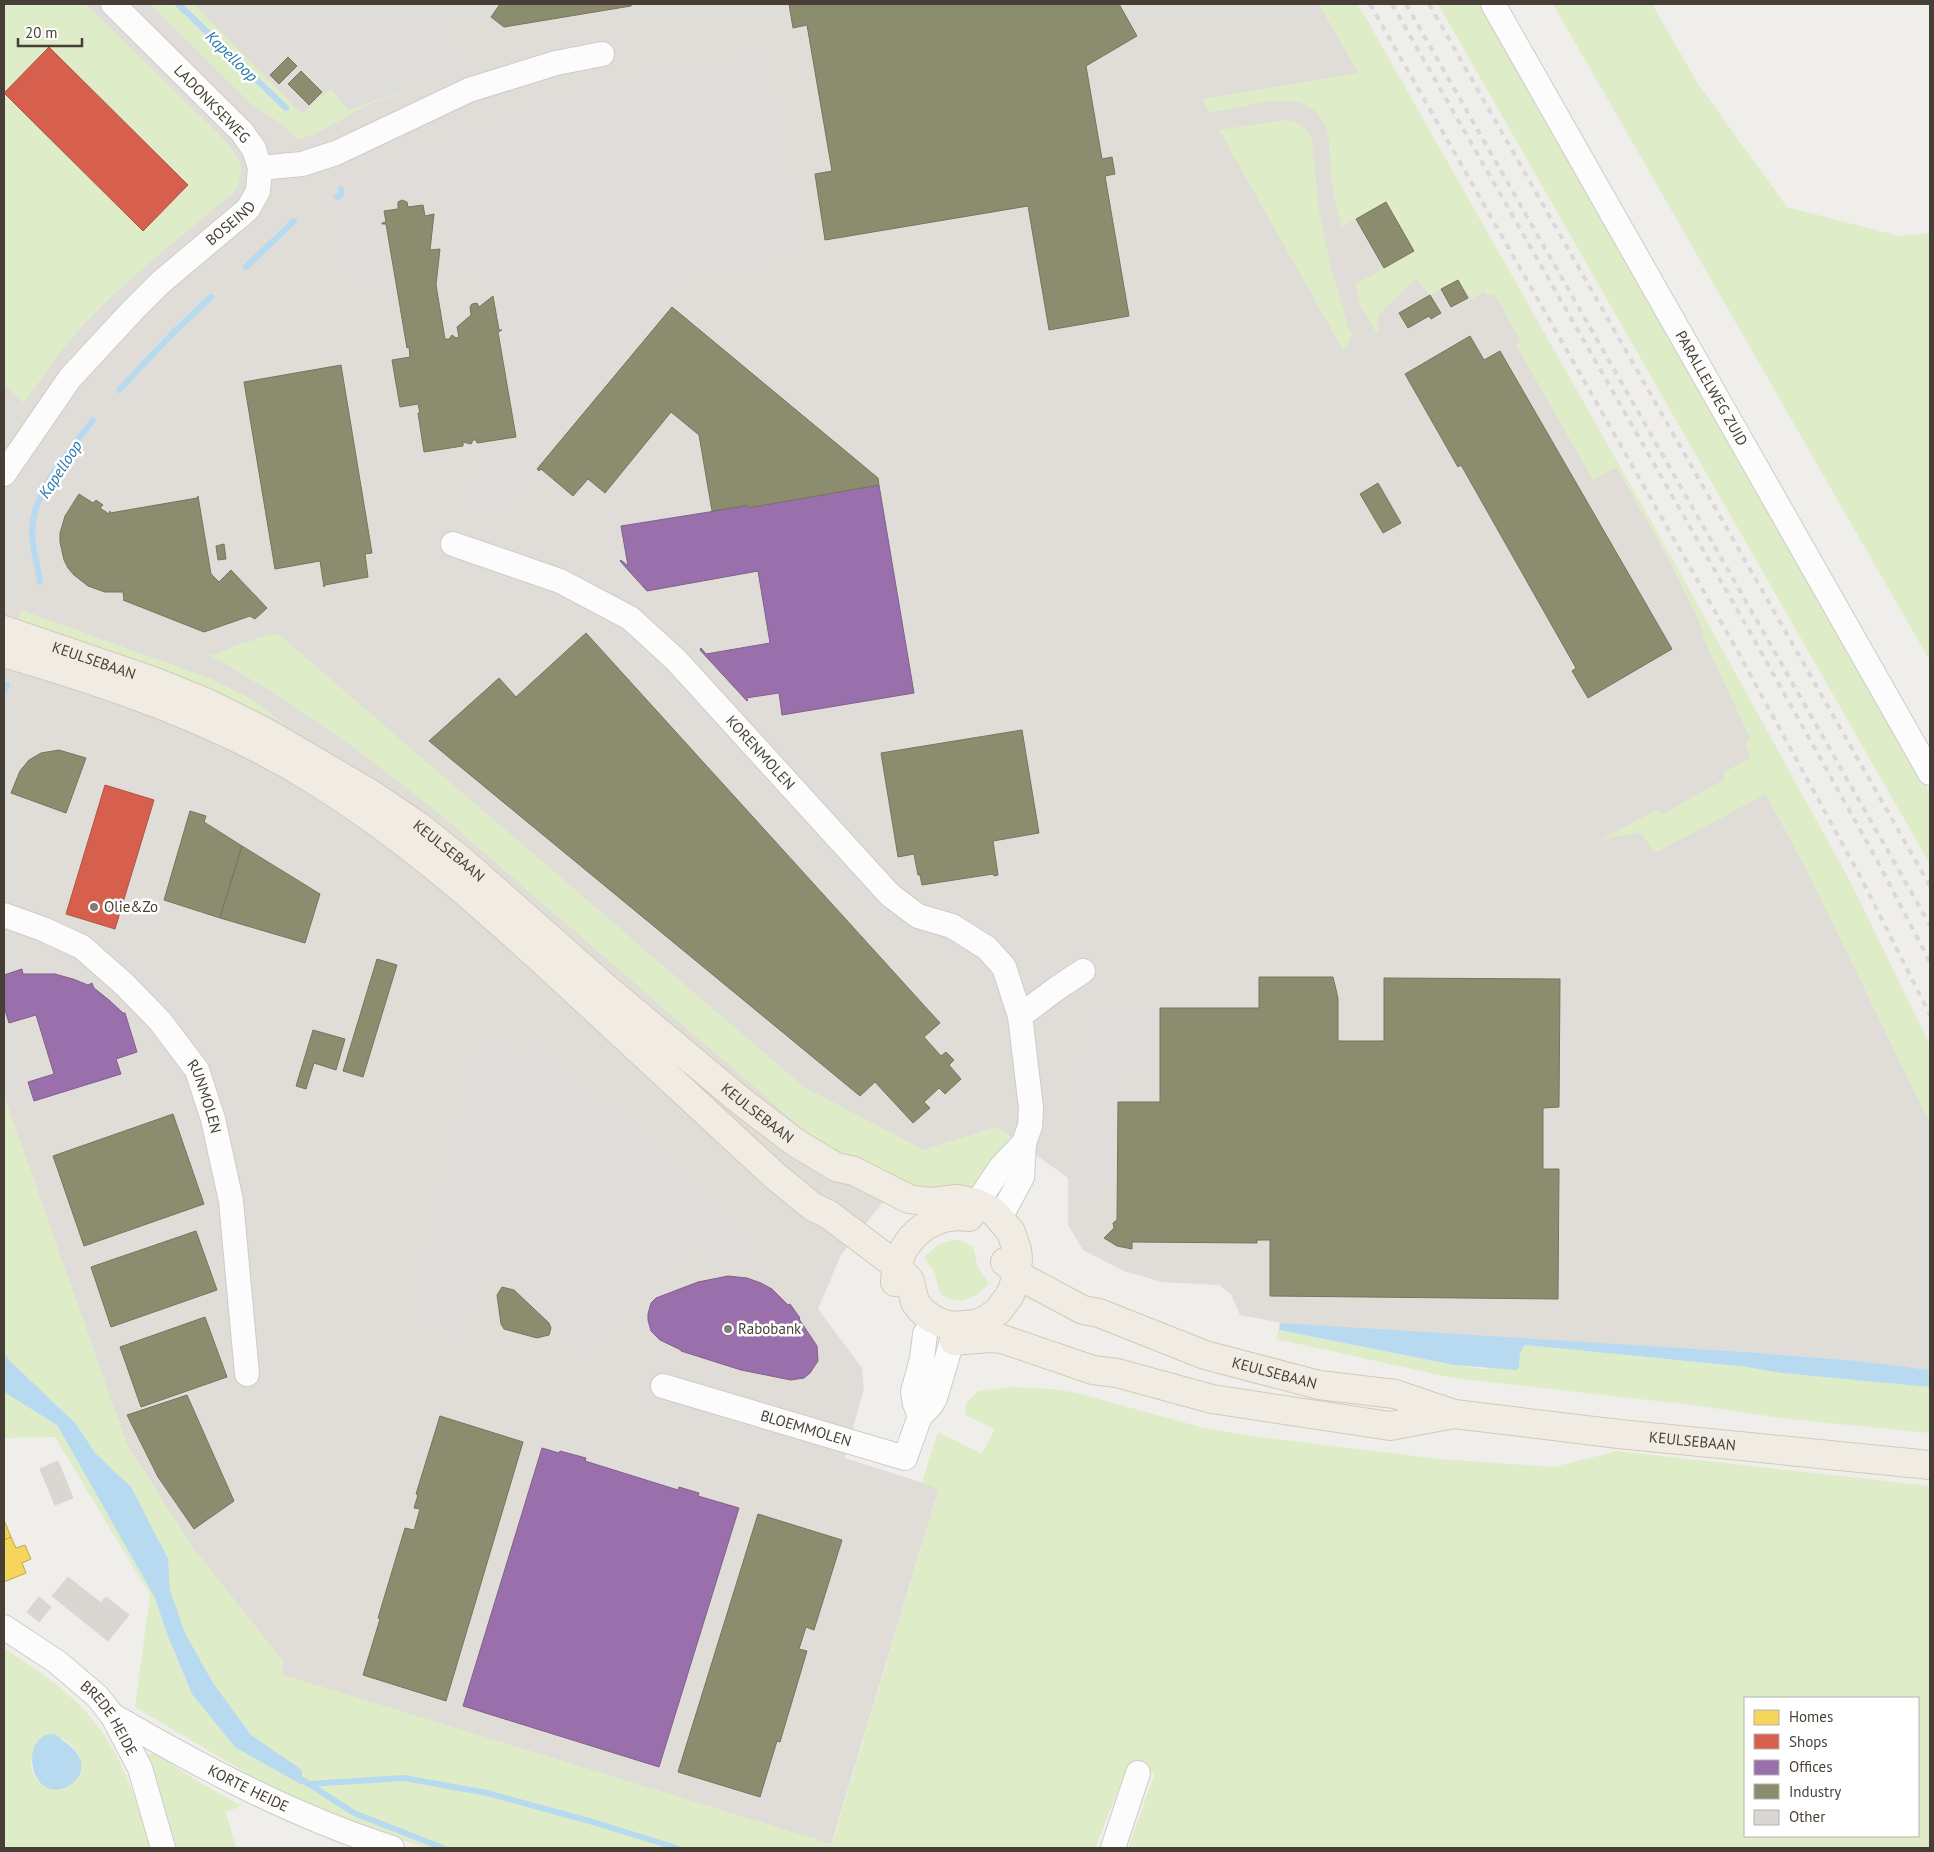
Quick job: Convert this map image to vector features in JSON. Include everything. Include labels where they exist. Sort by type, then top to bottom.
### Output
[{"type":"main road","name":"KEULSEBAAN","points":[[4,630],[153,681],[207,703],[267,732],[346,778],[417,826],[461,860],[607,989],[741,1101],[796,1143],[836,1167],[850,1182],[897,1210],[930,1212]]},
{"type":"main road","name":"KEULSEBAAN","points":[[4,652],[95,681],[197,720],[273,757],[312,779],[358,809],[408,845],[465,891],[774,1175],[813,1207],[820,1224],[886,1275],[896,1275],[910,1281],[914,1302],[931,1318],[955,1334],[988,1329],[1002,1339],[1093,1370],[1117,1374],[1212,1399],[1390,1426],[1454,1414]]},
{"type":"main road","points":[[955,1334],[937,1339],[926,1334],[913,1324],[898,1300],[896,1275],[901,1252],[930,1212],[952,1216],[988,1207],[1012,1232],[1017,1266],[1015,1282],[1010,1295],[988,1329]]},
{"type":"main road","points":[[972,1210],[997,1242],[1006,1264],[1017,1266]]},
{"type":"main road","name":"KEULSEBAAN","points":[[1017,1266],[1088,1300],[1099,1313],[1205,1355],[1319,1385],[1395,1394],[1454,1414],[1619,1434],[1930,1465]]},
{"type":"street","name":"LADONKSEWEG","points":[[113,4],[242,132],[254,149],[260,168]]},
{"type":"street","name":"PARALLELWEG ZUID","points":[[1493,4],[1930,773]]},
{"type":"street","points":[[260,168],[302,164],[336,153],[469,90],[556,63],[602,54]]},
{"type":"street","name":"BOSEIND","points":[[4,475],[70,378],[161,282],[248,210],[258,191],[260,168]]},
{"type":"street","name":"KORENMOLEN","points":[[453,544],[560,581],[630,618],[676,660],[890,896],[918,916],[952,926],[987,948],[1004,967],[1020,1016],[1031,1108],[1030,1126],[1024,1143],[1022,1177],[1000,1218]]},
{"type":"street","name":"RUNMOLEN","points":[[4,915],[82,946],[124,984],[160,1021],[197,1070],[213,1119],[231,1201],[247,1374]]},
{"type":"street","points":[[1020,1016],[1083,971]]},
{"type":"street","points":[[972,1210],[1001,1166],[1024,1143]]},
{"type":"street","points":[[920,1416],[914,1404],[913,1392],[922,1359],[926,1334]]},
{"type":"street","name":"BLOEMMOLEN","points":[[663,1386],[905,1458],[920,1416],[931,1406],[935,1398],[955,1334]]},
{"type":"street","name":"BREDE HEIDE","points":[[4,1627],[57,1662],[97,1696],[112,1715],[140,1768],[163,1848]]},
{"type":"street","name":"KORTE HEIDE","points":[[112,1715],[190,1761],[236,1784],[299,1812],[392,1848]]},
{"type":"street","points":[[1113,1848],[1138,1773]]},
{"type":"shaded area","points":[[4,4],[1319,4],[1424,185],[1610,455],[1669,560],[1704,631],[1702,635],[1751,739],[1766,794],[1808,872],[1930,1123],[1930,1370],[1859,1361],[1747,1352],[1298,1326],[1240,1315],[1231,1294],[1219,1285],[1162,1282],[1124,1271],[1083,1250],[1068,1225],[1068,1178],[997,1127],[924,1150],[841,1255],[818,1309],[862,1368],[864,1388],[845,1458],[939,1488],[830,1848],[280,1688],[193,1614],[4,1240]]},
{"type":"shaded area","points":[[194,4],[428,4],[454,72],[348,110],[304,57],[262,73]]},
{"type":"shaded area","points":[[761,60],[797,249],[654,278],[500,149],[515,117],[607,88]]},
{"type":"shaded area","points":[[474,135],[664,294],[499,511],[467,492],[526,428],[502,291],[446,247],[436,194],[374,204],[384,273],[354,277],[338,193],[410,156]]},
{"type":"shaded area","points":[[1103,1008],[1155,1008],[1156,1070],[1114,1071],[1113,1190],[1074,1190],[1074,1058],[1090,1057]]},
{"type":"shaded area","points":[[503,1045],[521,1064],[533,1050],[753,1247],[733,1270],[691,1233],[588,1350],[476,1252],[463,1319],[458,1331],[428,1322],[432,1309],[416,1303],[485,1049],[498,1053]]},
{"type":"green space","points":[[4,4],[85,4],[230,146],[241,168],[239,182],[232,194],[141,270],[97,311],[59,354],[24,403],[4,384]]},
{"type":"green space","points":[[150,4],[194,4],[302,114],[331,89],[349,110],[443,76],[368,105],[313,135],[297,139],[281,124],[250,103]]},
{"type":"green space","points":[[1319,4],[1357,4],[1366,18],[1672,558],[1851,883],[1930,1045],[1930,1123],[1808,872],[1766,794],[1655,853],[1640,832],[1600,840],[1658,809],[1661,815],[1725,779],[1723,773],[1750,758],[1745,744],[1750,738],[1702,635],[1704,631],[1669,560],[1617,467],[1593,480],[1516,345],[1521,342],[1494,293],[1488,296],[1483,292],[1472,299],[1458,280],[1430,295],[1416,279],[1379,314],[1377,321],[1379,330],[1376,332],[1360,306],[1356,284],[1414,251],[1386,203],[1342,227],[1335,203],[1326,128],[1316,112],[1305,105],[1298,102],[1279,101],[1209,113],[1202,99],[1359,73]]},
{"type":"green space","points":[[1438,4],[1481,4],[1498,30],[1930,793],[1930,864]]},
{"type":"green space","points":[[1553,4],[1652,4],[1698,84],[1787,207],[1899,236],[1930,233],[1930,661]]},
{"type":"green space","points":[[1283,120],[1292,121],[1300,125],[1312,139],[1319,211],[1330,263],[1352,334],[1347,347],[1343,350],[1219,130]]},
{"type":"green space","points":[[21,610],[212,679],[252,699],[283,723],[261,713],[18,622]]},
{"type":"green space","points":[[277,633],[804,1087],[924,1150],[997,1127],[1011,1137],[986,1176],[972,1189],[948,1195],[878,1177],[845,1155],[814,1139],[429,805],[349,744],[272,692],[208,654],[216,654],[240,644]]},
{"type":"green space","points":[[4,1095],[127,1444],[192,1546],[284,1662],[281,1674],[832,1844],[939,1489],[922,1482],[938,1432],[982,1454],[995,1429],[965,1415],[966,1403],[978,1391],[1013,1387],[1053,1389],[1077,1393],[1200,1427],[1251,1436],[1439,1459],[1554,1467],[1617,1451],[1930,1486],[1930,1848],[1128,1848],[1155,1773],[1129,1763],[1095,1848],[426,1848],[302,1806],[135,1707],[150,1595],[55,1437],[4,1438],[4,1392],[57,1425],[154,1596],[169,1639],[192,1694],[251,1735],[213,1683],[185,1633],[170,1590],[168,1559],[131,1487],[96,1454],[76,1424],[4,1353]]},
{"type":"green space","points":[[958,1240],[973,1247],[978,1268],[989,1283],[972,1297],[953,1300],[940,1293],[935,1273],[924,1258],[939,1245]]},
{"type":"green space","points":[[1279,1330],[1482,1369],[1519,1367],[1520,1353],[1525,1345],[1930,1387],[1930,1433],[1789,1419],[1692,1405],[1453,1378],[1276,1339]]},
{"type":"green space","points":[[4,1648],[63,1690],[84,1709],[104,1734],[128,1781],[141,1814],[151,1848],[4,1848]],"holes":[[[47,1734],[52,1734],[66,1741],[80,1756],[61,1789],[49,1787],[39,1781],[32,1770],[31,1764],[33,1755]]]},
{"type":"green space","points":[[148,1755],[158,1755],[186,1774],[241,1806],[226,1812],[236,1848],[176,1848]]},
{"type":"water","points":[[1280,1323],[1747,1352],[1859,1361],[1930,1370],[1930,1387],[1525,1345],[1520,1353],[1519,1367],[1516,1370],[1454,1365],[1279,1330]]},
{"type":"water","points":[[4,1353],[76,1424],[96,1454],[131,1487],[168,1559],[170,1590],[185,1633],[213,1683],[251,1735],[302,1770],[302,1785],[235,1747],[192,1694],[169,1639],[154,1596],[57,1425],[4,1392]]},
{"type":"water","points":[[50,1734],[57,1736],[70,1746],[77,1753],[81,1761],[79,1776],[73,1783],[64,1788],[53,1789],[44,1785],[37,1778],[33,1768],[32,1757],[34,1747],[40,1739]]},
{"type":"building: Homes","points":[[4,1520],[11,1537],[4,1540]]},
{"type":"building: Homes","points":[[11,1537],[16,1548],[25,1545],[31,1559],[22,1563],[26,1573],[4,1582],[4,1540]]},
{"type":"building: Shops","points":[[49,47],[188,185],[143,231],[4,93]]},
{"type":"building: Shops","points":[[105,785],[154,800],[115,929],[66,914]]},
{"type":"building: Offices","points":[[879,485],[914,693],[782,715],[779,693],[746,698],[747,701],[700,650],[701,648],[706,654],[770,643],[758,571],[647,591],[620,561],[628,566],[621,526]]},
{"type":"building: Offices","points":[[22,969],[23,974],[55,974],[88,985],[92,983],[94,988],[125,1013],[137,1052],[116,1059],[121,1074],[34,1101],[28,1082],[54,1074],[36,1015],[9,1023],[4,1007],[4,975]]},
{"type":"building: Offices","name":"Rabobank","points":[[728,1276],[747,1278],[761,1283],[772,1289],[788,1305],[790,1304],[817,1346],[818,1361],[804,1378],[791,1380],[741,1370],[681,1351],[660,1340],[651,1331],[648,1314],[651,1303],[656,1298],[698,1282]]},
{"type":"building: Offices","points":[[542,1448],[586,1458],[585,1461],[678,1490],[679,1487],[699,1493],[698,1496],[739,1508],[659,1767],[463,1706]]},
{"type":"building: Industry","points":[[500,4],[632,4],[631,6],[504,27],[491,17]]},
{"type":"building: Industry","points":[[789,4],[1119,4],[1137,36],[1086,66],[1102,159],[1112,157],[1115,174],[1105,176],[1129,316],[1049,330],[1028,206],[825,240],[815,174],[832,171],[807,25],[793,28]]},
{"type":"building: Industry","points":[[288,57],[297,66],[279,84],[270,75]]},
{"type":"building: Industry","points":[[301,71],[322,92],[309,105],[288,84]]},
{"type":"building: Industry","points":[[402,200],[407,202],[408,207],[423,205],[425,216],[434,214],[430,250],[440,249],[436,285],[445,339],[449,339],[452,335],[456,338],[459,337],[457,327],[471,315],[470,307],[472,304],[477,303],[479,307],[493,296],[499,330],[502,330],[498,332],[516,437],[477,443],[476,440],[473,440],[471,444],[463,442],[463,446],[424,452],[418,404],[400,407],[392,360],[410,357],[386,224],[382,223],[386,222],[384,211],[398,209],[398,202]]},
{"type":"building: Industry","points":[[1386,202],[1414,251],[1384,268],[1356,219]]},
{"type":"building: Industry","points":[[1458,280],[1468,298],[1451,307],[1441,289]]},
{"type":"building: Industry","points":[[1430,295],[1441,313],[1431,319],[1429,316],[1408,328],[1399,313]]},
{"type":"building: Industry","points":[[672,307],[878,478],[879,485],[748,508],[747,505],[712,511],[699,435],[671,412],[605,493],[588,479],[573,496],[541,469],[539,471],[537,469]]},
{"type":"building: Industry","points":[[1470,336],[1484,360],[1500,351],[1672,649],[1588,698],[1572,671],[1576,668],[1461,465],[1458,467],[1405,374]]},
{"type":"building: Industry","points":[[341,365],[372,553],[365,554],[368,577],[325,585],[324,587],[320,561],[275,569],[244,382]]},
{"type":"building: Industry","points":[[1378,483],[1401,523],[1383,533],[1360,494]]},
{"type":"building: Industry","points":[[79,494],[93,503],[96,500],[103,505],[100,508],[109,514],[110,511],[110,513],[197,498],[198,496],[211,574],[219,582],[231,570],[267,608],[255,619],[250,616],[204,632],[123,600],[123,592],[105,592],[88,586],[68,568],[60,542],[60,533],[65,516]]},
{"type":"building: Industry","points":[[224,544],[226,559],[218,560],[216,546]]},
{"type":"building: Industry","points":[[586,633],[940,1023],[924,1037],[941,1056],[946,1052],[954,1060],[949,1065],[961,1079],[945,1094],[939,1088],[924,1102],[930,1108],[913,1123],[875,1082],[860,1096],[429,741],[499,678],[516,697]]},
{"type":"building: Industry","points":[[1022,730],[1039,833],[993,841],[998,875],[994,876],[993,874],[922,885],[914,854],[898,857],[881,753]]},
{"type":"building: Industry","points":[[59,750],[86,758],[66,813],[11,793],[20,771],[29,760],[41,753]]},
{"type":"building: Industry","points":[[190,811],[206,816],[204,822],[242,846],[220,918],[164,900]]},
{"type":"building: Industry","points":[[242,846],[320,894],[305,943],[220,918]]},
{"type":"building: Industry","points":[[377,959],[397,965],[363,1077],[343,1071]]},
{"type":"building: Industry","points":[[1259,977],[1333,977],[1338,998],[1338,1041],[1384,1041],[1384,978],[1560,979],[1559,1107],[1543,1108],[1543,1169],[1559,1169],[1558,1299],[1270,1296],[1270,1240],[1257,1240],[1257,1243],[1132,1242],[1132,1249],[1117,1246],[1104,1238],[1114,1228],[1113,1223],[1117,1220],[1118,1102],[1160,1102],[1160,1008],[1259,1008]]},
{"type":"building: Industry","points":[[313,1030],[345,1039],[336,1070],[314,1063],[306,1089],[296,1086]]},
{"type":"building: Industry","points":[[173,1114],[204,1204],[84,1246],[53,1156]]},
{"type":"building: Industry","points":[[196,1231],[217,1290],[111,1327],[91,1267]]},
{"type":"building: Industry","points":[[502,1287],[514,1290],[549,1323],[551,1328],[549,1335],[537,1338],[504,1329],[501,1324],[497,1295]]},
{"type":"building: Industry","points":[[205,1317],[227,1377],[141,1407],[120,1347]]},
{"type":"building: Industry","points":[[187,1395],[234,1501],[194,1529],[158,1477],[127,1415]]},
{"type":"building: Industry","points":[[440,1416],[523,1442],[446,1701],[363,1675],[405,1528],[414,1530],[420,1509],[414,1508],[418,1495],[416,1494]]},
{"type":"building: Industry","points":[[758,1514],[842,1540],[814,1630],[806,1627],[799,1649],[807,1651],[780,1742],[777,1741],[760,1797],[678,1772]]},
{"type":"building: Other","points":[[58,1461],[73,1498],[55,1505],[40,1469]]},
{"type":"building: Other","points":[[68,1577],[101,1603],[106,1597],[129,1615],[108,1641],[52,1596]]},
{"type":"building: Other","points":[[39,1597],[51,1607],[39,1622],[27,1612]]},
{"type":"waterway","name":"Kapelloop","points":[[178,4],[286,108]]},
{"type":"waterway","name":"Kapelloop","points":[[337,197],[341,194],[341,189]]},
{"type":"waterway","name":"Kapelloop","points":[[246,267],[294,221]]},
{"type":"waterway","name":"Kapelloop","points":[[119,390],[172,334],[211,297]]},
{"type":"waterway","name":"Kapelloop","points":[[40,582],[33,545],[34,516],[45,486],[63,458],[93,420]]},
{"type":"waterway","name":"Kapelloop","points":[[4,691],[7,685]]},
{"type":"waterway","points":[[295,1775],[354,1813],[443,1848]]},
{"type":"waterway","points":[[308,1784],[404,1778],[487,1793],[593,1822],[677,1848]]},
{"type":"railway","points":[[1370,4],[1733,643],[1861,878],[1930,1015]]},
{"type":"railway","points":[[1392,4],[1751,634],[1872,851],[1930,962]]},
{"type":"railway","points":[[1406,4],[1930,925]]},
{"type":"railway","points":[[1429,4],[1930,886]]},
{"type":"place","name":"Olie&Zo","points":[[94,907]]},
{"type":"place","name":"Rabobank","points":[[728,1329]]}]
